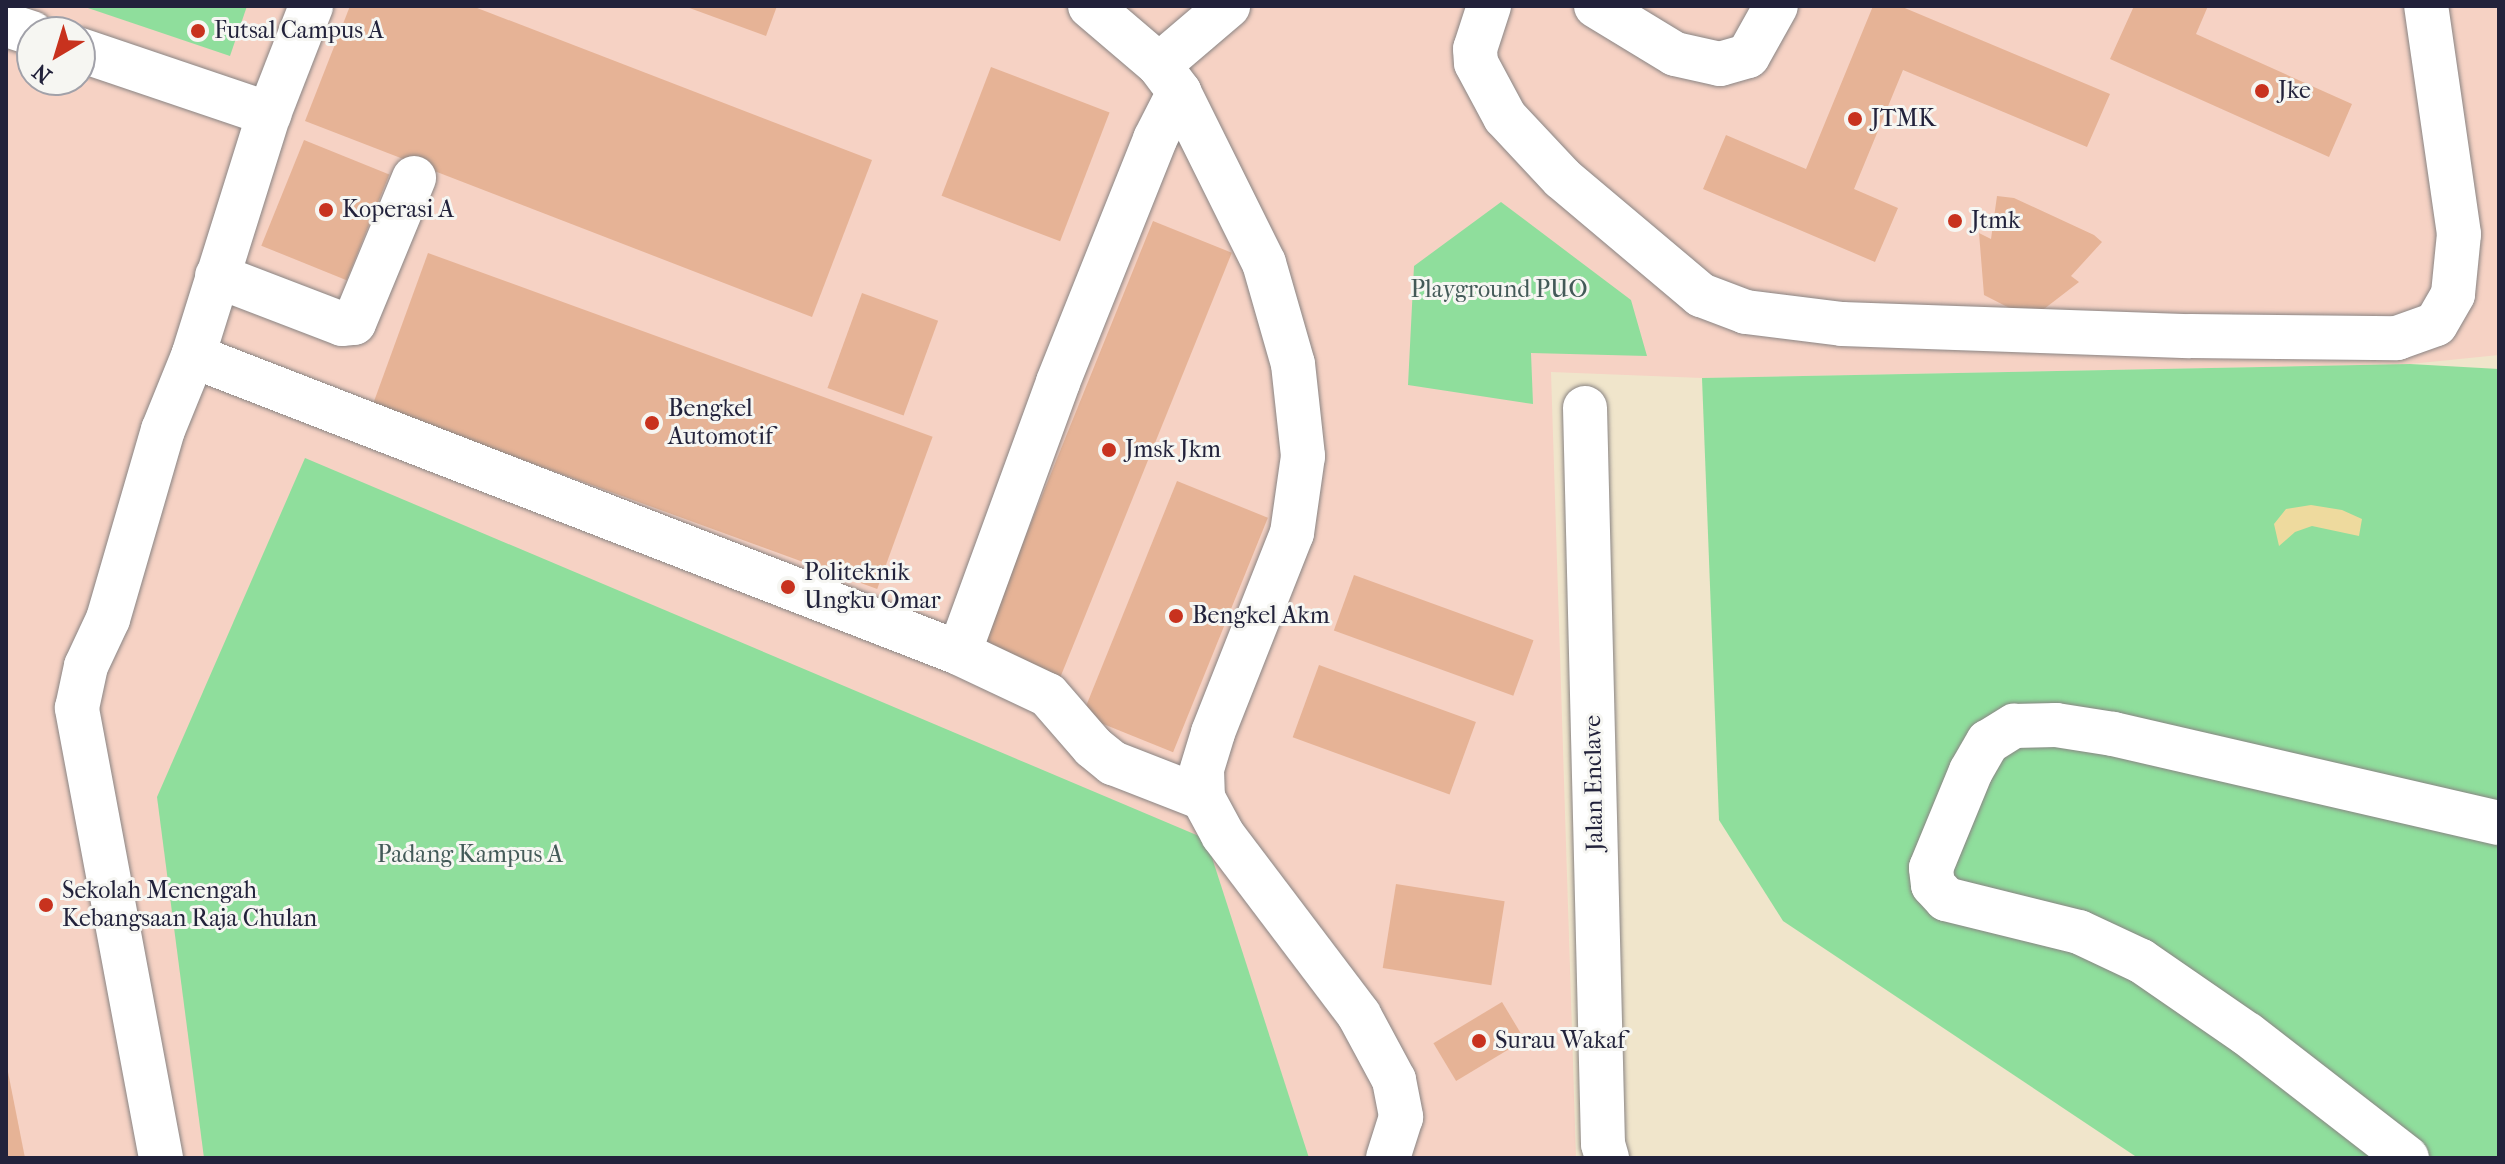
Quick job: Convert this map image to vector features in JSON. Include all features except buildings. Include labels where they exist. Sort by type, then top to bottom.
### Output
[{"type":"street","points":[[161,1158],[77,708],[86,666],[108,619],[163,430],[193,356],[269,114],[311,6]]},
{"type":"street","points":[[1090,6],[1169,78],[1264,263],[1293,364],[1303,456],[1292,533],[1213,733],[1202,770],[1203,798],[1223,835],[1359,1015],[1394,1080],[1401,1117],[1388,1158]]},
{"type":"street","points":[[959,653],[1058,382],[1155,139],[1169,78],[1228,6]]},
{"type":"street","points":[[1489,6],[1475,49],[1476,63],[1505,117],[1562,178],[1701,295],[1746,312],[1842,324],[2190,336],[2397,338],[2436,324],[2453,294],[2459,234],[2426,6]]},
{"type":"street","points":[[1596,6],[1675,54],[1720,64],[1748,56],[1776,6]]},
{"type":"street","points":[[96,55],[269,114]]},
{"type":"street","points":[[217,276],[342,324],[354,323],[414,178]]},
{"type":"street","points":[[193,356],[959,653],[1048,695],[1093,747],[1113,763],[1203,798]]},
{"type":"street","name":"Jalan Enclave","points":[[1585,408],[1603,1144],[1607,1158]]},
{"type":"street","points":[[2407,1158],[2247,1034],[2141,961],[2079,932],[1946,899],[1933,885],[1931,868],[1971,771],[1988,742],[2014,726],[2056,725],[2113,734],[2499,823]]},
{"type":"shaded area","name":"Politeknik Ungku Omar","points":[[6,6],[2499,6],[2499,355],[2410,364],[1702,378],[1551,372],[1576,1158],[6,1158]]},
{"type":"green space","name":"Futsal Campus A","points":[[82,6],[247,6],[230,56]]},
{"type":"green space","name":"Playground PUO","points":[[1501,202],[1631,300],[1647,356],[1531,353],[1533,404],[1408,385],[1414,266]]},
{"type":"green space","points":[[2410,364],[2499,369],[2499,1158],[2138,1158],[1783,921],[1719,820],[1702,378]]},
{"type":"green space","name":"Padang Kampus A","points":[[305,458],[1206,839],[1309,1158],[204,1158],[157,797]]},
{"type":"sand","points":[[2311,505],[2342,510],[2362,519],[2359,536],[2312,526],[2295,532],[2279,546],[2274,524],[2286,509]]},
{"type":"place","name":"Futsal Campus A","points":[[198,31]]},
{"type":"place","name":"Jke","points":[[2262,91]]},
{"type":"place","name":"JTMK","points":[[1855,119]]},
{"type":"place","name":"Koperasi A","points":[[326,210]]},
{"type":"place","name":"Jtmk","points":[[1955,221]]},
{"type":"place","name":"Bengkel Automotif","points":[[652,423]]},
{"type":"place","name":"Jmsk Jkm","points":[[1109,450]]},
{"type":"place","name":"Politeknik Ungku Omar","points":[[788,587]]},
{"type":"place","name":"Bengkel Akm","points":[[1176,616]]},
{"type":"place","name":"Sekolah Menengah Kebangsaan Raja Chulan","points":[[46,905]]},
{"type":"place","name":"Surau Wakaf","points":[[1479,1041]]}]
